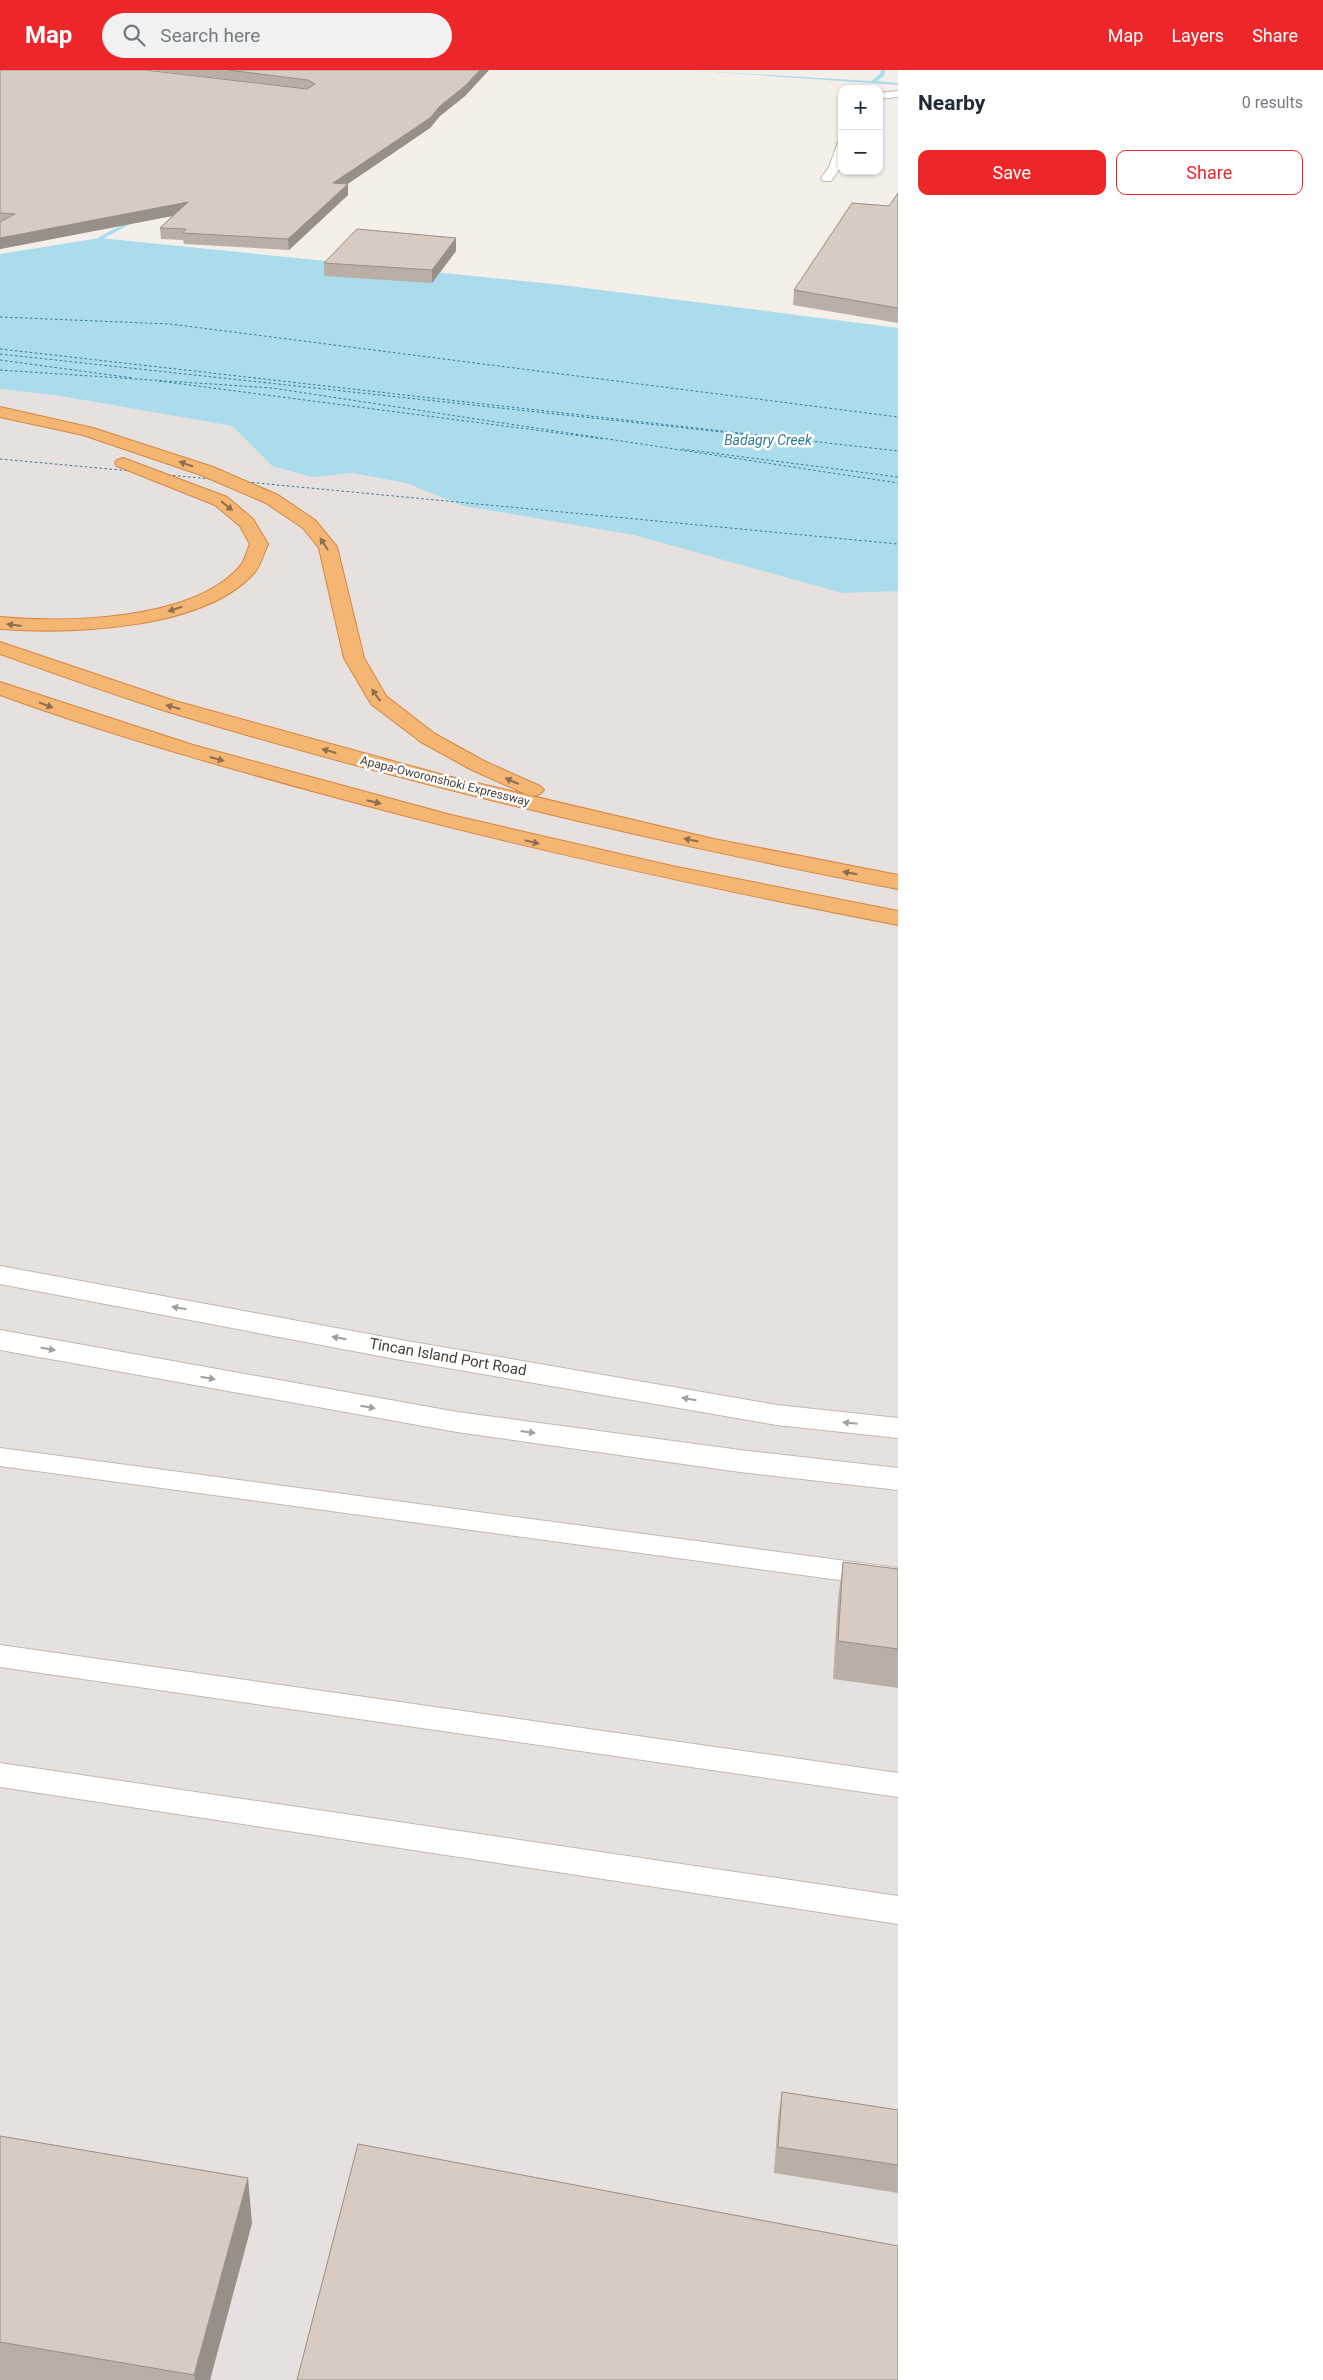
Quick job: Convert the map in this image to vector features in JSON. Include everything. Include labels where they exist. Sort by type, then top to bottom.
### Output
[{"type":"highway","points":[[0,412],[87,431],[207,471],[272,499],[309,524],[328,547],[354,658],[378,700],[428,738],[479,766],[605,822]]},
{"type":"highway","points":[[0,426],[35,433],[71,445]]},
{"type":"highway","points":[[0,623],[22,626],[77,625],[144,618],[192,603],[226,587],[248,568],[259,544],[247,523],[221,501],[152,473],[107,458]]},
{"type":"highway","name":"Apapa-Oworonshoki Expressway","points":[[0,648],[176,707],[359,760],[605,822],[817,867],[898,882]]},
{"type":"highway","points":[[0,688],[56,709],[207,756],[358,798],[551,846],[770,894],[898,918]]},
{"type":"street","points":[[883,96],[898,94]]},
{"type":"street","points":[[826,178],[835,168],[838,158]]},
{"type":"street","name":"Tincan Island Port Road","points":[[0,1275],[411,1351],[767,1413],[898,1428]]},
{"type":"street","points":[[0,1340],[457,1422],[730,1460],[898,1479]]},
{"type":"lane","points":[[0,1457],[898,1578]]},
{"type":"lane","points":[[0,1656],[898,1786]]},
{"type":"lane","points":[[0,1775],[898,1910]]},
{"type":"shaded area","points":[[0,389],[61,396],[232,426],[271,465],[343,474],[353,473],[512,496],[898,581],[898,2380],[0,2380]]},
{"type":"water","name":"Badagry Creek","points":[[100,238],[562,285],[898,328],[898,591],[842,593],[634,535],[464,506],[406,483],[353,473],[312,477],[272,466],[232,426],[61,396],[0,389],[0,254]]},
{"type":"building","points":[[0,70],[145,70],[307,89],[315,84],[308,80],[228,70],[480,70],[465,86],[440,106],[430,118],[333,183],[348,184],[288,239],[183,233],[186,229],[160,228],[188,202],[0,238],[0,222],[15,214],[0,213]]},
{"type":"building","points":[[898,193],[898,308],[794,290],[852,203],[889,206]]},
{"type":"building","points":[[357,229],[456,238],[432,270],[324,263]]},
{"type":"building","points":[[843,1562],[898,1569],[898,1649],[838,1641]]},
{"type":"building","points":[[782,2092],[898,2110],[898,2165],[778,2147]]},
{"type":"building","points":[[0,2136],[248,2178],[194,2375],[0,2342]]},
{"type":"building","points":[[358,2144],[898,2246],[898,2380],[297,2380]]},
{"type":"waterway","points":[[687,70],[872,82]]},
{"type":"waterway","points":[[872,82],[882,75],[883,70]]},
{"type":"waterway","points":[[872,82],[898,84]]},
{"type":"waterway","points":[[100,238],[139,218]]},
{"type":"ferry route","points":[[0,317],[170,324],[898,417]]},
{"type":"ferry route","points":[[0,349],[898,451]]},
{"type":"ferry route","points":[[0,354],[750,435]]},
{"type":"ferry route","points":[[0,360],[133,378]]},
{"type":"ferry route","points":[[0,370],[272,388],[898,483]]},
{"type":"ferry route","points":[[159,381],[604,439]]},
{"type":"ferry route","points":[[682,449],[898,477]]},
{"type":"ferry route","points":[[0,459],[131,471]]},
{"type":"ferry route","points":[[168,475],[211,479]]},
{"type":"ferry route","points":[[247,482],[898,544]]}]
